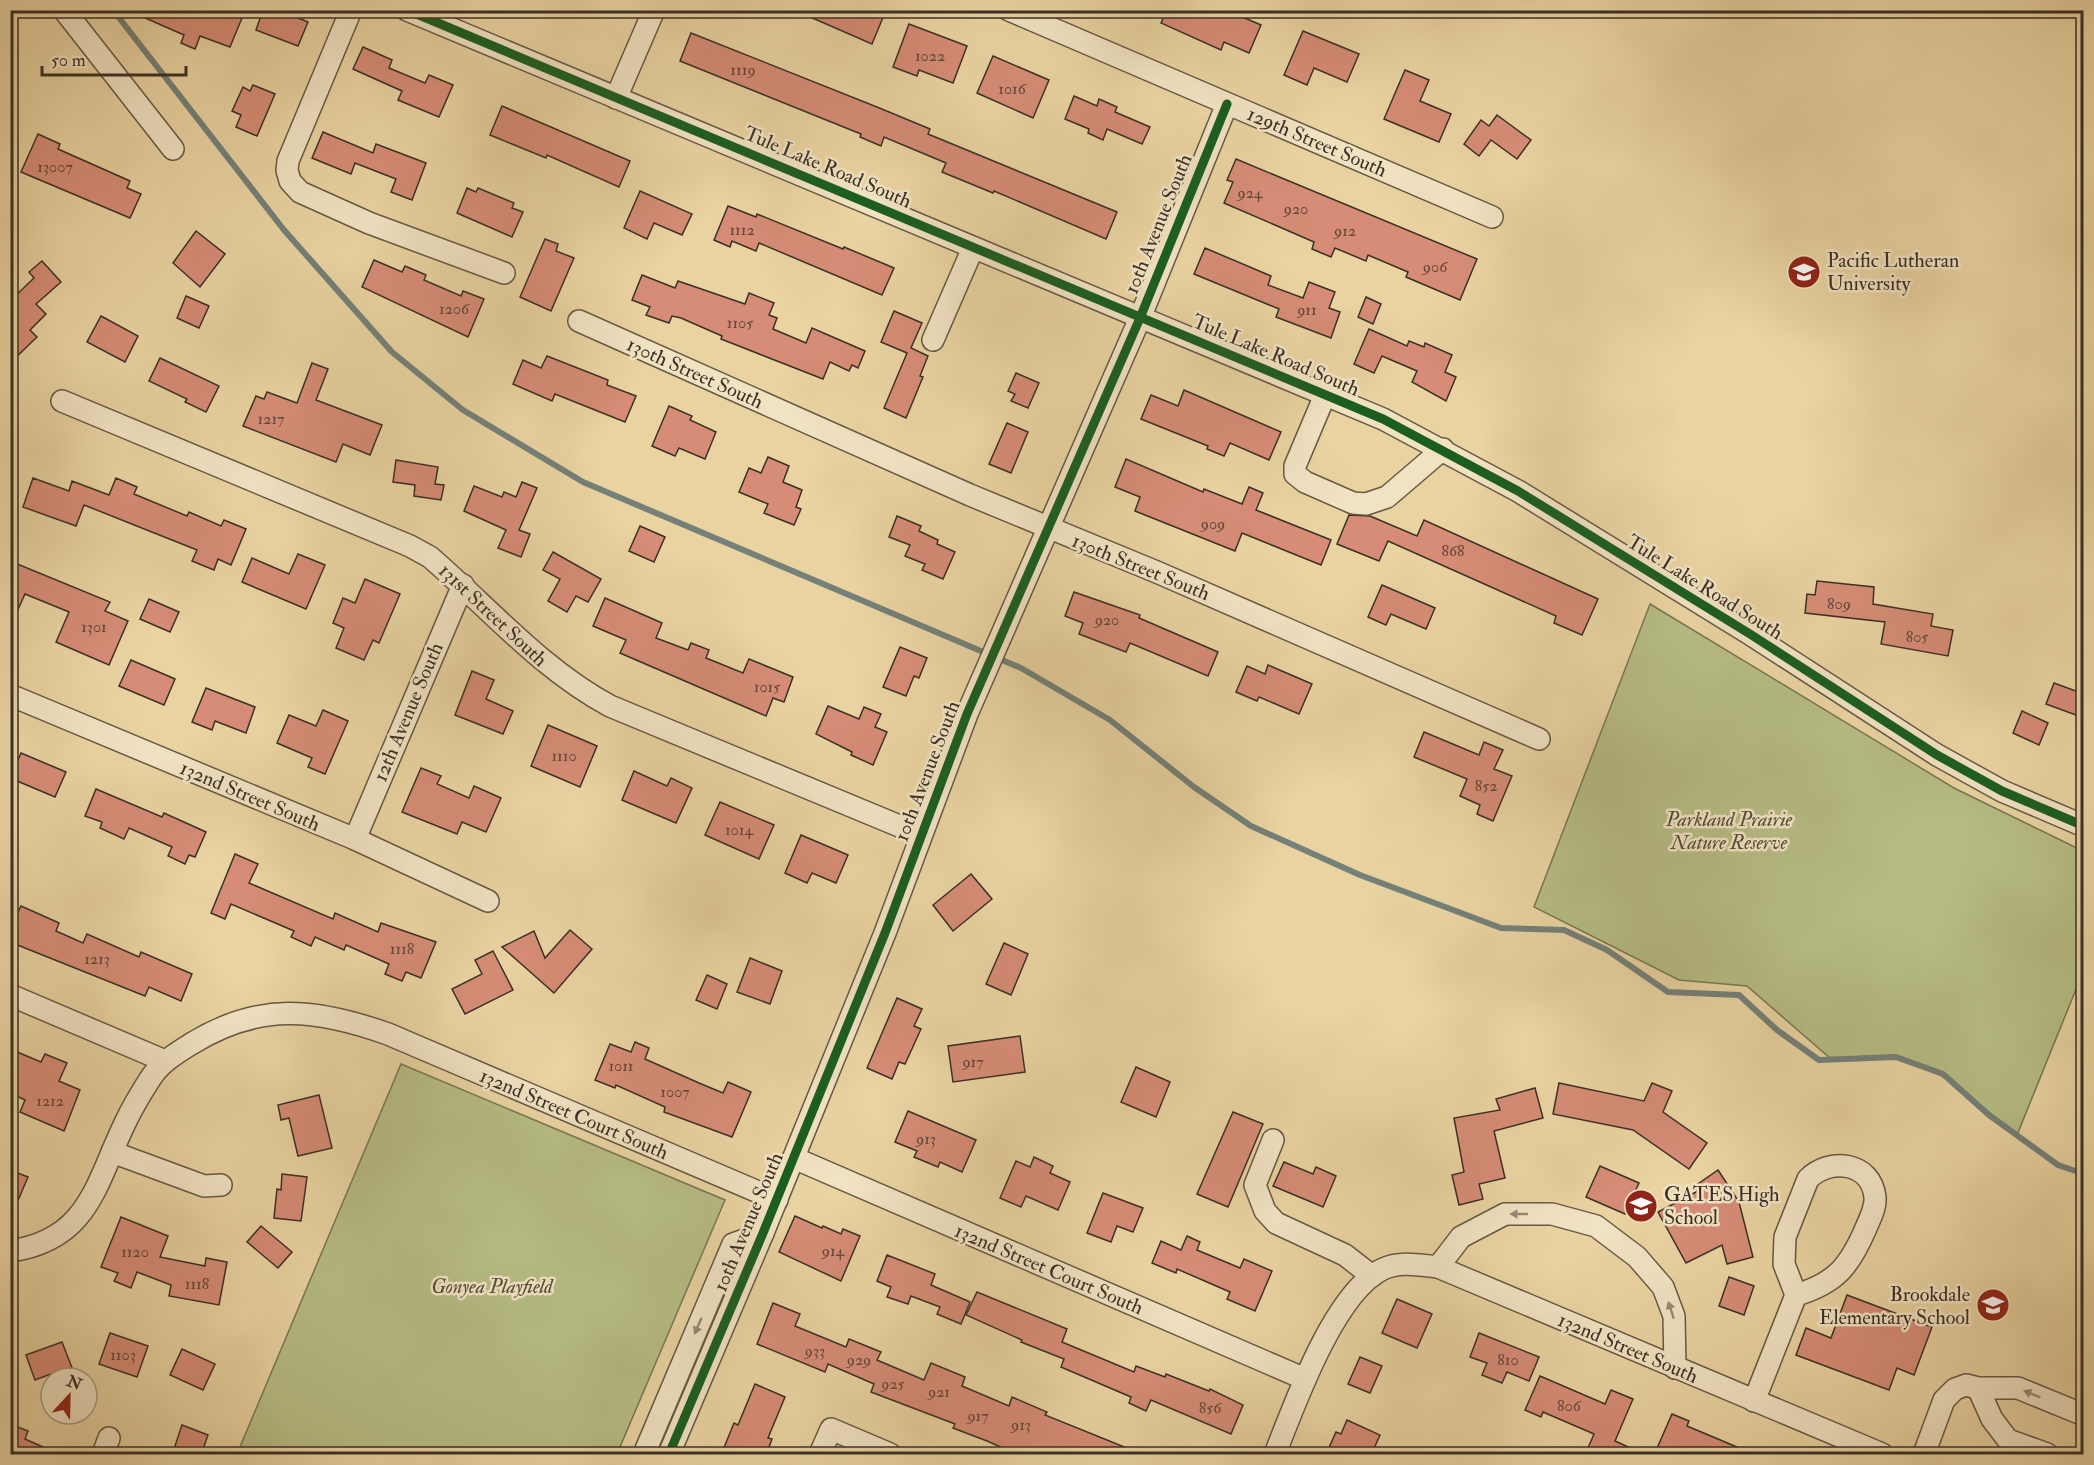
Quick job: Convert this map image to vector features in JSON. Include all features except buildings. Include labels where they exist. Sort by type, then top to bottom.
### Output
[{"type":"street","points":[[64,10],[173,149]]},
{"type":"street","points":[[351,10],[288,161],[287,170],[290,181],[300,192],[369,223],[504,273]]},
{"type":"street","name":"Tule Lake Road South","points":[[407,10],[1383,419],[1518,491],[1750,634],[1937,755],[2002,791],[2084,826]]},
{"type":"street","points":[[616,98],[654,10]]},
{"type":"street","name":"129th Street South","points":[[1009,10],[1492,217]]},
{"type":"street","name":"10th Avenue South","points":[[669,1455],[777,1200],[885,933],[967,714],[1140,318],[1227,104]]},
{"type":"street","points":[[933,340],[973,248]]},
{"type":"street","name":"130th Street South","points":[[579,321],[1049,529],[1159,573],[1539,739]]},
{"type":"street","points":[[1325,395],[1295,466],[1295,474],[1305,482],[1353,503],[1366,504],[1387,497],[1443,449]]},
{"type":"street","name":"131st Street South","points":[[62,401],[410,546],[430,557],[463,585],[554,671],[577,688],[610,706],[921,835]]},
{"type":"street","name":"12th Avenue South","points":[[355,839],[463,585]]},
{"type":"street","name":"132nd Street South","points":[[10,695],[355,839],[488,901]]},
{"type":"street","points":[[10,995],[165,1061],[151,1077],[125,1122],[97,1191],[73,1222],[40,1244],[10,1251]]},
{"type":"street","name":"132nd Street Court South","points":[[165,1061],[225,1026],[253,1018],[287,1013],[330,1016],[371,1028],[777,1200]]},
{"type":"street","points":[[1273,1140],[1255,1185],[1265,1211],[1276,1223],[1345,1255],[1372,1276],[1350,1300],[1327,1336],[1305,1379],[1275,1455]]},
{"type":"street","points":[[112,1152],[204,1186],[221,1185]]},
{"type":"street","name":"132nd Street Court South","points":[[794,1158],[1305,1379]]},
{"type":"street","points":[[1754,1401],[1796,1295],[1784,1264],[1785,1237],[1808,1179],[1815,1172],[1833,1164],[1853,1167],[1868,1179],[1875,1197],[1874,1207],[1854,1255],[1830,1280],[1796,1295]]},
{"type":"street","points":[[1437,1267],[1461,1237],[1505,1214],[1552,1214],[1596,1226],[1637,1257],[1663,1287],[1674,1316],[1675,1368]]},
{"type":"street","points":[[644,1455],[733,1244],[763,1233]]},
{"type":"street","name":"132nd Street South","points":[[1372,1276],[1393,1265],[1407,1263],[1437,1267],[1882,1455]]},
{"type":"street","points":[[1924,1455],[1944,1400],[1955,1389],[1966,1385],[1978,1388],[2018,1388],[2084,1415]]},
{"type":"street","points":[[1978,1388],[1992,1419],[2008,1440],[2047,1455]]},
{"type":"street","points":[[820,1455],[831,1429],[890,1455]]},
{"type":"green space","name":"Parkland Prairie Nature Reserve","points":[[1650,604],[1954,788],[2083,851],[2083,972],[2017,1135],[1961,1089],[1931,1069],[1915,1062],[1889,1056],[1831,1059],[1747,986],[1679,980],[1534,907]]},
{"type":"green space","name":"Gonyea Playfield","points":[[401,1064],[725,1200],[617,1454],[237,1454]]},
{"type":"waterway","points":[[113,10],[284,230],[392,352],[463,410],[583,482],[1021,668],[1110,720],[1194,787],[1251,826],[1360,875],[1501,928],[1564,930],[1607,950],[1668,992],[1739,995],[1777,1030],[1819,1060],[1896,1057],[1943,1074],[1989,1115],[2058,1165],[2084,1174]]},
{"type":"cycle path","points":[[407,10],[1383,419],[1518,491],[1750,634],[1937,755],[2002,791],[2084,826]]},
{"type":"cycle path","points":[[669,1454],[763,1233],[885,933],[967,714],[1140,318],[1227,104]]},
{"type":"place","name":"Pacific Lutheran University","points":[[1804,272]]},
{"type":"place","name":"GATES High School","points":[[1641,1206]]},
{"type":"place","name":"Brookdale Elementary School","points":[[1993,1305]]}]
